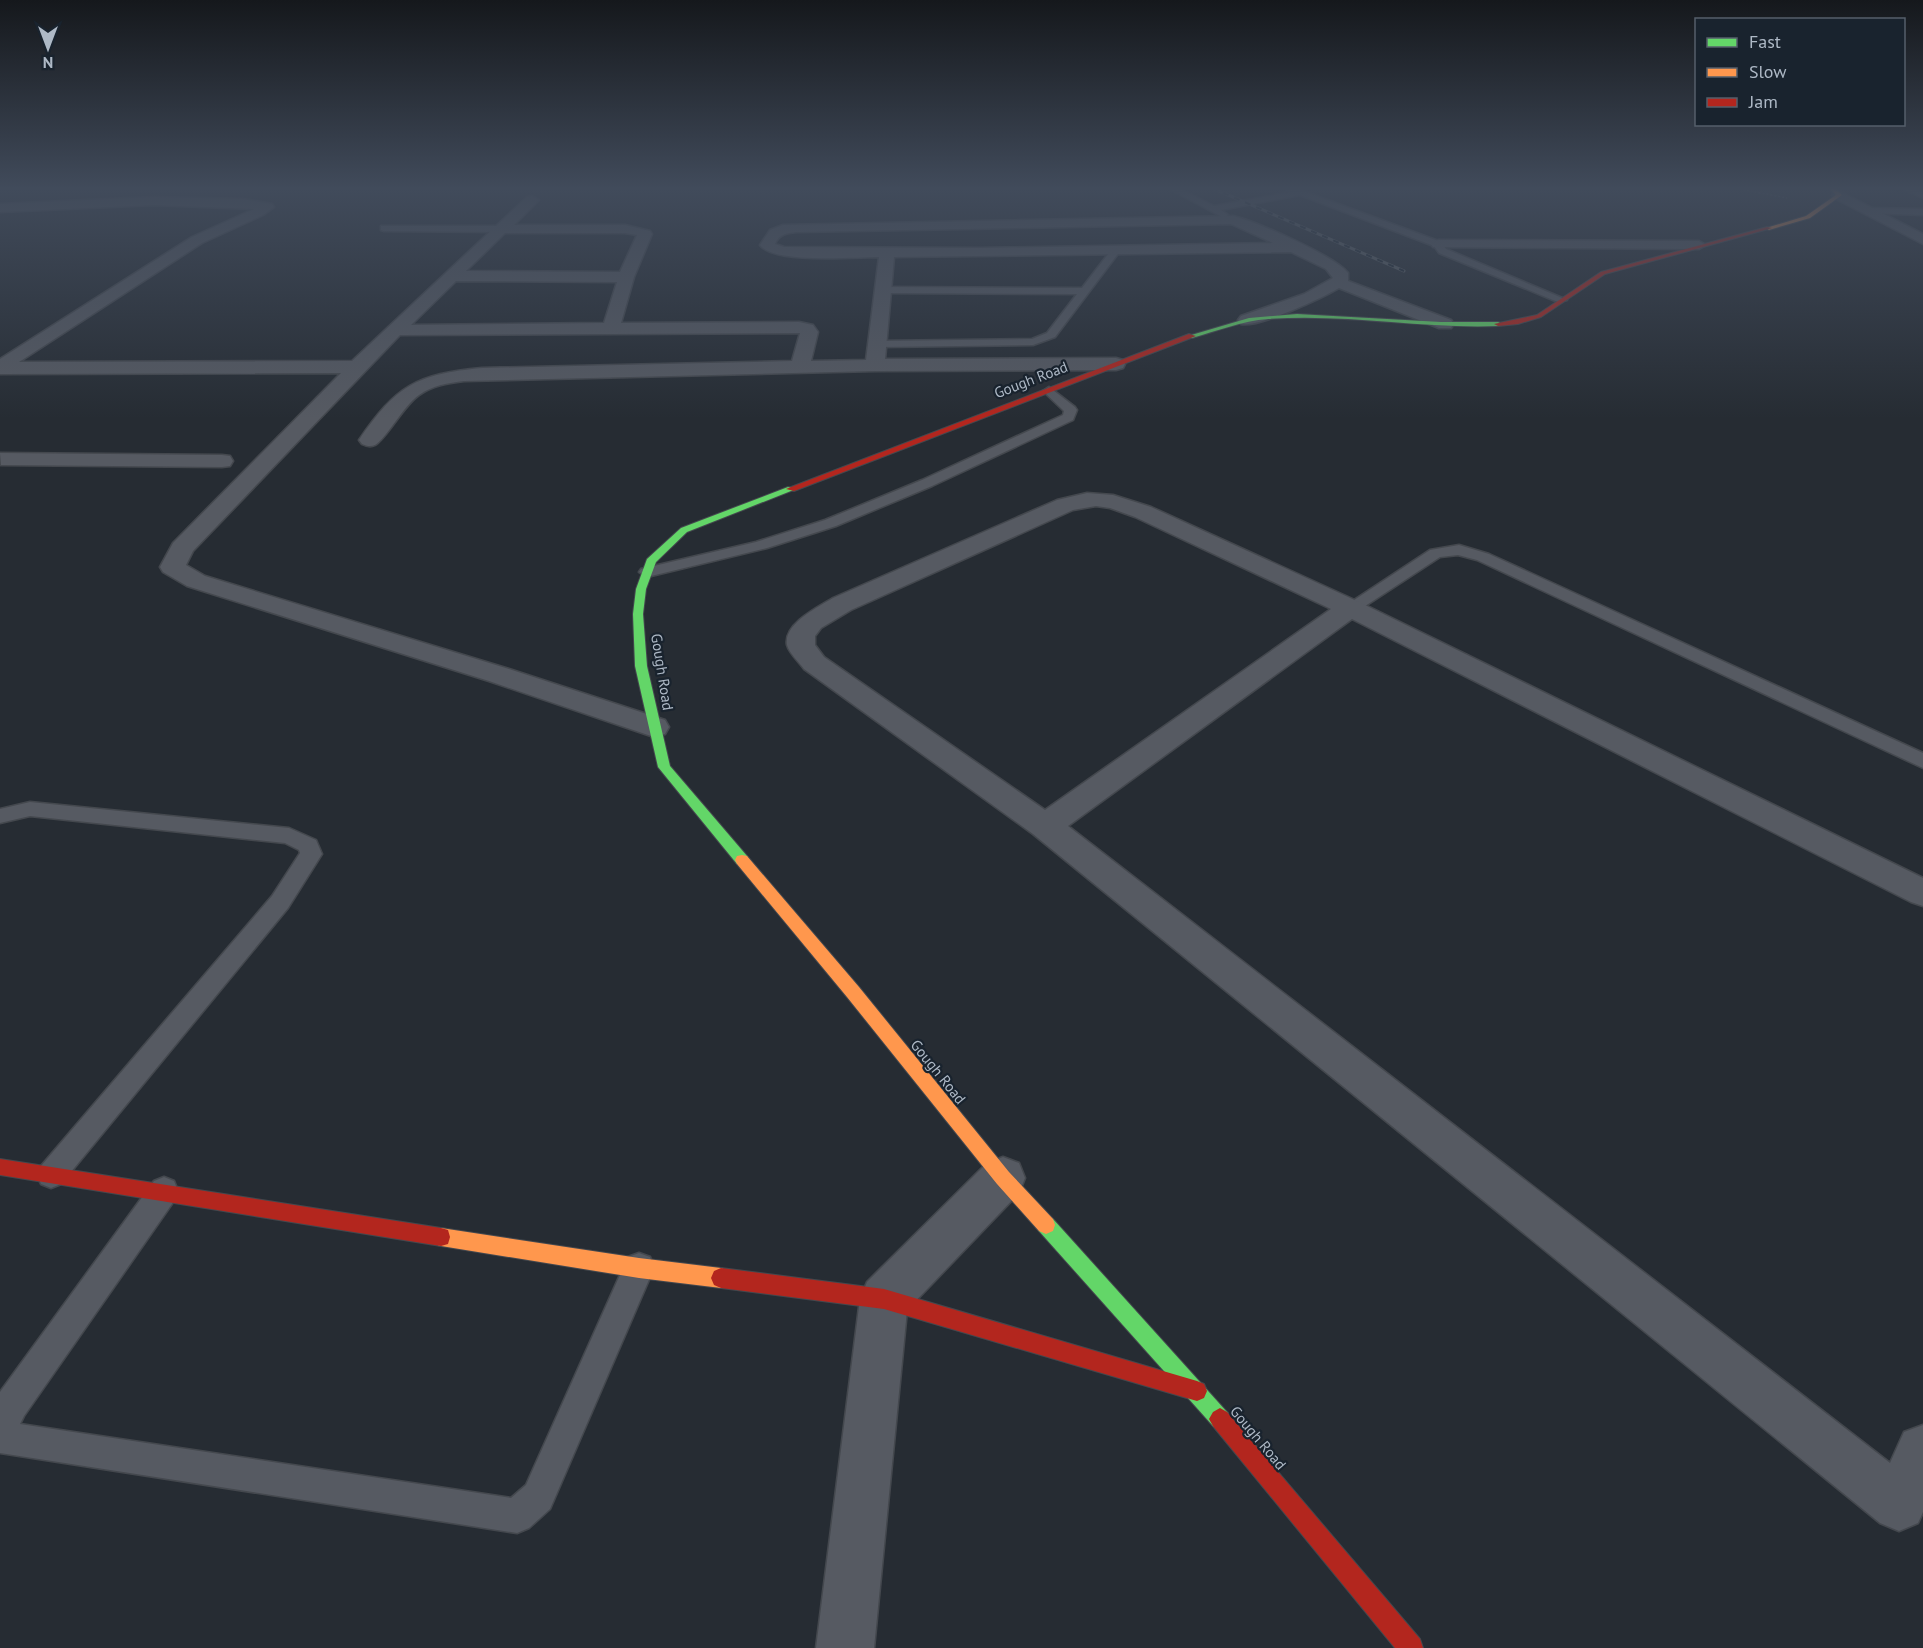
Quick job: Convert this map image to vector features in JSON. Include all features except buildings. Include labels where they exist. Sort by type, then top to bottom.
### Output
[{"type":"street","points":[[0,368],[47,334],[158,265]]},
{"type":"street","points":[[463,265],[357,367],[182,548],[172,567],[195,581],[488,672],[654,727]]},
{"type":"street","points":[[611,328],[631,265]]},
{"type":"street","points":[[875,365],[886,265]]},
{"type":"street","points":[[1247,320],[1341,279],[1340,273],[1325,265]]},
{"type":"street","name":"Gough Road","points":[[1411,1648],[1197,1391],[1003,1178],[853,992],[664,767],[654,727],[638,638],[638,601],[647,572],[657,552],[684,530],[1170,343],[1247,320],[1269,317],[1366,319],[1468,326],[1518,322],[1539,316],[1603,273],[1631,265]]},
{"type":"street","points":[[452,276],[626,277]]},
{"type":"street","points":[[1337,282],[1445,324]]},
{"type":"street","points":[[395,330],[807,328],[809,332],[800,367]]},
{"type":"street","points":[[369,440],[411,391],[425,383],[482,374],[875,365],[1116,364]]},
{"type":"street","points":[[0,368],[357,367]]},
{"type":"street","points":[[0,459],[222,461]]},
{"type":"street","points":[[1923,893],[1350,608],[1143,512],[1114,501],[1089,498],[1065,505],[842,604],[812,622],[801,634],[801,646],[814,663],[1045,826],[1899,1504],[1923,1451]]},
{"type":"street","points":[[1045,826],[1350,608]]},
{"type":"street","points":[[0,1167],[164,1191],[639,1268],[885,1299],[1197,1391]]},
{"type":"street","points":[[845,1648],[885,1299],[1003,1178]]},
{"type":"lane","points":[[1033,342],[1051,335],[1104,265]]},
{"type":"lane","points":[[1476,265],[1562,300]]},
{"type":"lane","points":[[884,290],[1083,291]]},
{"type":"lane","points":[[879,338],[1009,333],[1020,335],[1033,342],[1038,364]]},
{"type":"lane","points":[[647,572],[800,534],[1052,426],[1068,417],[1071,410],[1049,391]]},
{"type":"lane","points":[[1350,608],[1436,553],[1459,550],[1483,557],[1923,761]]},
{"type":"lane","points":[[0,816],[30,809],[289,836],[308,845],[311,854],[280,902],[51,1175]]},
{"type":"lane","points":[[164,1191],[12,1404],[0,1432],[6,1439],[517,1516],[538,1497],[639,1268]]},
{"type":"railway","points":[[1390,265],[1404,271]]},
{"type":"traffic: fast","points":[[1192,336],[1268,317],[1326,316],[1441,325],[1498,324]]},
{"type":"traffic: fast","points":[[742,860],[664,767],[641,666],[638,614],[641,589],[651,561],[684,530],[791,489]]},
{"type":"traffic: fast","points":[[1046,1225],[1220,1419]]},
{"type":"traffic: slow","points":[[742,860],[853,992],[1003,1178],[1046,1225]]},
{"type":"traffic: slow","points":[[441,1237],[639,1268],[721,1278]]},
{"type":"traffic: jam","points":[[1498,324],[1518,322],[1539,316],[1603,273],[1633,265]]},
{"type":"traffic: jam","points":[[791,489],[1192,336]]},
{"type":"traffic: jam","points":[[0,1167],[441,1237]]},
{"type":"traffic: jam","points":[[721,1278],[884,1299],[1197,1391]]},
{"type":"traffic: jam","points":[[1220,1419],[1411,1648]]}]
